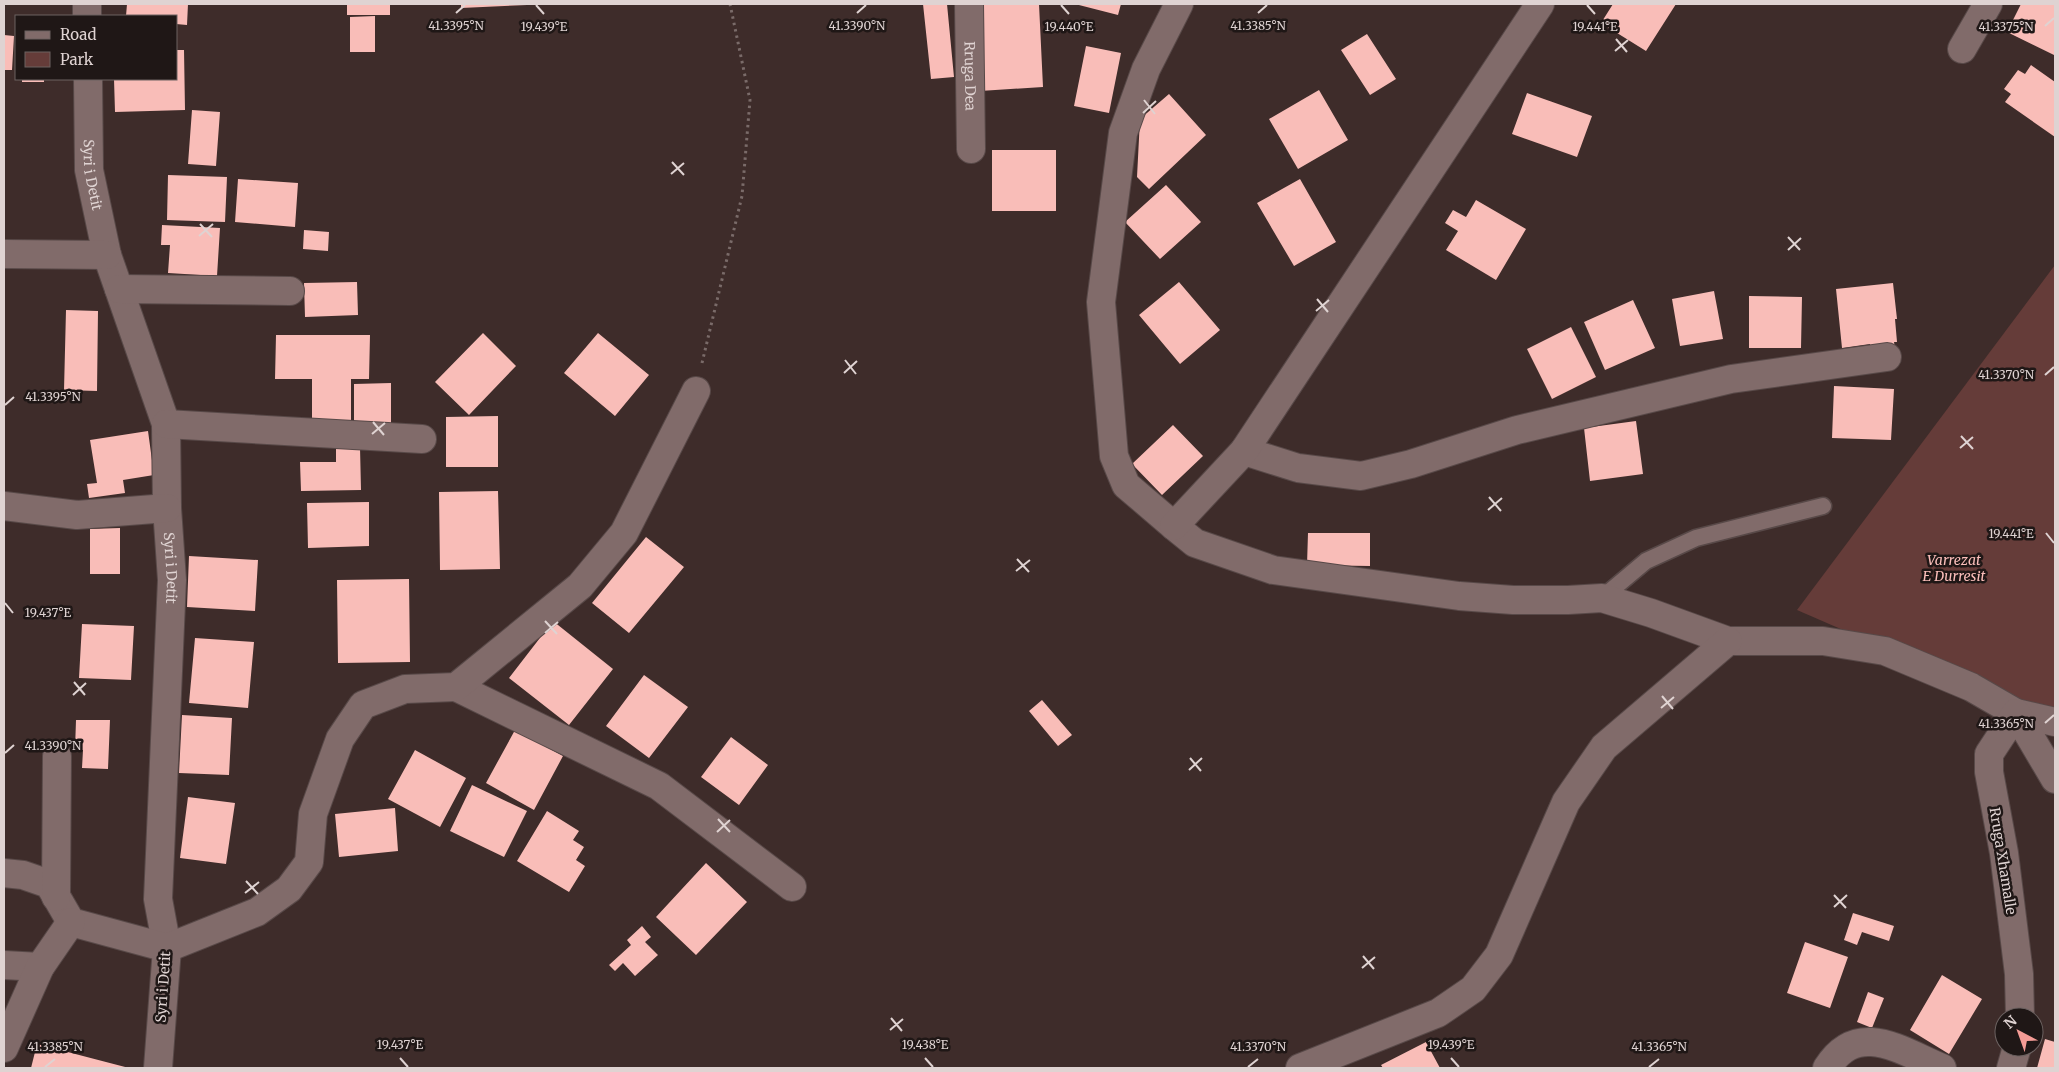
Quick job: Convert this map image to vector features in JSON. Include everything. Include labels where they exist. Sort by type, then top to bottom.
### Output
[{"type":"street","name":"Rruga Dea","points":[[969,4],[971,149]]},
{"type":"street","points":[[1179,4],[1146,69],[1123,133],[1101,302],[1114,456],[1126,485],[1174,526],[1195,543],[1273,570],[1459,596],[1513,600],[1602,598],[1651,613],[1728,641],[1823,641],[1884,651],[1971,687],[2016,713],[2055,722]]},
{"type":"street","points":[[1174,526],[1244,451],[1540,4]]},
{"type":"street","points":[[1962,49],[1988,4]]},
{"type":"street","name":"Syri i Detit","points":[[88,80],[90,170],[107,255],[166,424],[167,508],[172,580],[158,899],[167,948],[158,1068]]},
{"type":"street","points":[[4,254],[107,255]]},
{"type":"street","points":[[119,290],[290,291]]},
{"type":"street","points":[[1244,451],[1298,468],[1361,476],[1411,464],[1517,430],[1731,379],[1886,357]]},
{"type":"street","points":[[456,687],[580,586],[624,533],[696,391]]},
{"type":"street","points":[[166,424],[422,440]]},
{"type":"street","points":[[4,506],[77,514],[167,508]]},
{"type":"street","points":[[1300,1068],[1438,1013],[1473,989],[1499,955],[1566,802],[1604,747],[1728,641]]},
{"type":"street","points":[[4,874],[23,875],[49,884],[70,922],[167,948],[256,912],[289,889],[309,862],[313,814],[340,739],[363,706],[405,689],[456,687],[659,786],[792,887]]},
{"type":"street","points":[[2016,713],[2055,779]]},
{"type":"street","name":"Rruga Xhamalle","points":[[2016,713],[1989,754],[1989,772],[2004,853],[2019,974],[2020,1007]]},
{"type":"street","points":[[56,897],[57,756]]},
{"type":"street","points":[[4,1048],[40,967],[70,922]]},
{"type":"street","points":[[4,965],[40,967]]},
{"type":"street","points":[[1827,1068],[1834,1057],[1855,1043],[1876,1041],[1942,1068]]},
{"type":"lane","points":[[1602,598],[1646,561],[1696,538],[1823,506]]},
{"type":"path","points":[[696,391],[742,196],[750,100],[730,4]]},
{"type":"green space","name":"Varrezat E Durresit","points":[[2055,265],[2055,722],[1797,610]]},
{"type":"building","points":[[127,4],[188,4],[187,25],[178,24],[178,15],[126,15]]},
{"type":"building","points":[[347,4],[390,4],[390,15],[347,15]]},
{"type":"building","points":[[461,4],[527,4],[527,5],[461,8]]},
{"type":"building","points":[[923,4],[947,4],[954,77],[931,79]]},
{"type":"building","points":[[1039,4],[1043,87],[980,91],[976,5]]},
{"type":"building","points":[[1075,4],[1121,4],[1118,15]]},
{"type":"building","points":[[1613,4],[1676,4],[1646,51],[1601,23]]},
{"type":"building","points":[[2021,4],[2055,4],[2054,55],[2007,32]]},
{"type":"building","points":[[375,16],[375,52],[350,52],[350,17]]},
{"type":"building","points":[[1367,34],[1396,79],[1370,95],[1341,50]]},
{"type":"building","points":[[4,35],[14,36],[12,70],[4,70]]},
{"type":"building","points":[[1086,46],[1121,53],[1109,113],[1074,106]]},
{"type":"building","points":[[178,50],[184,50],[185,110],[115,112],[114,80],[178,80]]},
{"type":"building","points":[[2031,65],[2055,82],[2055,137],[2005,102],[2011,94],[2004,89],[2018,70],[2025,74]]},
{"type":"building","points":[[22,80],[44,80],[44,82],[22,82]]},
{"type":"building","points":[[1319,90],[1348,140],[1298,169],[1269,119]]},
{"type":"building","points":[[1527,93],[1592,116],[1577,157],[1512,134]]},
{"type":"building","points":[[1169,94],[1206,135],[1149,189],[1137,177],[1140,119]]},
{"type":"building","points":[[192,110],[220,112],[216,166],[188,164]]},
{"type":"building","points":[[992,150],[1056,150],[1056,211],[992,211]]},
{"type":"building","points":[[168,175],[227,177],[225,222],[167,220]]},
{"type":"building","points":[[238,179],[298,183],[295,227],[235,222]]},
{"type":"building","points":[[1300,179],[1336,242],[1294,266],[1257,203]]},
{"type":"building","points":[[1166,185],[1201,222],[1160,259],[1125,222]]},
{"type":"building","points":[[1476,200],[1526,229],[1496,280],[1446,250],[1458,231],[1445,223],[1453,210],[1466,217]]},
{"type":"building","points":[[162,225],[220,228],[217,276],[168,273],[170,245],[161,245]]},
{"type":"building","points":[[304,230],[329,232],[328,251],[303,249]]},
{"type":"building","points":[[357,282],[358,315],[305,317],[304,283]]},
{"type":"building","points":[[1179,282],[1220,330],[1180,364],[1139,315]]},
{"type":"building","points":[[1893,283],[1897,319],[1895,319],[1897,342],[1894,342],[1895,348],[1871,350],[1870,344],[1842,348],[1836,289]]},
{"type":"building","points":[[1714,291],[1723,339],[1680,346],[1672,299]]},
{"type":"building","points":[[1749,296],[1802,297],[1801,348],[1749,348]]},
{"type":"building","points":[[1633,300],[1655,348],[1605,370],[1584,322]]},
{"type":"building","points":[[66,310],[98,311],[97,391],[64,390]]},
{"type":"building","points":[[1571,327],[1596,377],[1552,399],[1527,349]]},
{"type":"building","points":[[483,333],[516,366],[469,415],[435,382]]},
{"type":"building","points":[[598,333],[649,375],[615,416],[564,373]]},
{"type":"building","points":[[276,335],[370,335],[369,379],[351,379],[351,421],[312,421],[312,379],[275,379]]},
{"type":"building","points":[[391,383],[391,427],[354,428],[354,384]]},
{"type":"building","points":[[1834,386],[1894,389],[1891,440],[1832,438]]},
{"type":"building","points":[[498,416],[498,467],[446,467],[446,417]]},
{"type":"building","points":[[1636,421],[1643,474],[1590,481],[1584,428]]},
{"type":"building","points":[[1173,425],[1203,456],[1162,495],[1132,464]]},
{"type":"building","points":[[148,431],[154,475],[123,480],[125,493],[89,498],[87,484],[97,483],[90,440]]},
{"type":"building","points":[[360,447],[361,490],[301,491],[300,462],[336,462],[336,448]]},
{"type":"building","points":[[498,491],[500,569],[440,570],[439,492]]},
{"type":"building","points":[[369,502],[369,546],[308,548],[307,503]]},
{"type":"building","points":[[120,528],[120,574],[90,574],[90,529]]},
{"type":"building","points":[[1308,533],[1370,533],[1370,566],[1307,565]]},
{"type":"building","points":[[646,537],[684,567],[629,633],[592,603]]},
{"type":"building","points":[[189,556],[258,560],[255,611],[187,607]]},
{"type":"building","points":[[409,579],[410,662],[338,663],[337,580]]},
{"type":"building","points":[[553,621],[613,669],[569,725],[509,678]]},
{"type":"building","points":[[82,624],[134,626],[131,680],[79,678]]},
{"type":"building","points":[[195,638],[254,642],[248,708],[189,703]]},
{"type":"building","points":[[644,675],[688,707],[649,758],[606,726]]},
{"type":"building","points":[[1042,700],[1072,735],[1058,746],[1029,711]]},
{"type":"building","points":[[182,715],[232,718],[229,775],[179,773]]},
{"type":"building","points":[[76,720],[110,720],[108,769],[82,768],[83,750],[75,750]]},
{"type":"building","points":[[515,730],[563,756],[534,810],[486,783]]},
{"type":"building","points":[[731,737],[768,765],[739,805],[701,777]]},
{"type":"building","points":[[415,750],[466,778],[440,827],[388,799]]},
{"type":"building","points":[[472,785],[527,811],[504,857],[450,831]]},
{"type":"building","points":[[188,797],[235,803],[226,864],[180,858]]},
{"type":"building","points":[[395,808],[398,851],[339,857],[335,814]]},
{"type":"building","points":[[547,811],[579,831],[573,840],[584,847],[576,860],[585,866],[569,892],[517,861]]},
{"type":"building","points":[[706,863],[747,902],[696,955],[656,917]]},
{"type":"building","points":[[1853,913],[1894,926],[1889,941],[1862,932],[1857,945],[1844,940]]},
{"type":"building","points":[[642,926],[651,937],[645,942],[658,955],[635,976],[623,963],[615,971],[609,965],[631,945],[627,940]]},
{"type":"building","points":[[1805,942],[1848,957],[1830,1008],[1787,993]]},
{"type":"building","points":[[1942,975],[1982,999],[1949,1054],[1910,1030]]},
{"type":"building","points":[[1868,992],[1884,998],[1872,1028],[1857,1022]]},
{"type":"building","points":[[2045,1039],[2055,1042],[2055,1068],[2037,1068],[2040,1057],[2044,1057]]},
{"type":"building","points":[[1426,1042],[1440,1068],[1383,1068],[1381,1065]]},
{"type":"building","points":[[37,1044],[129,1068],[31,1068]]}]
